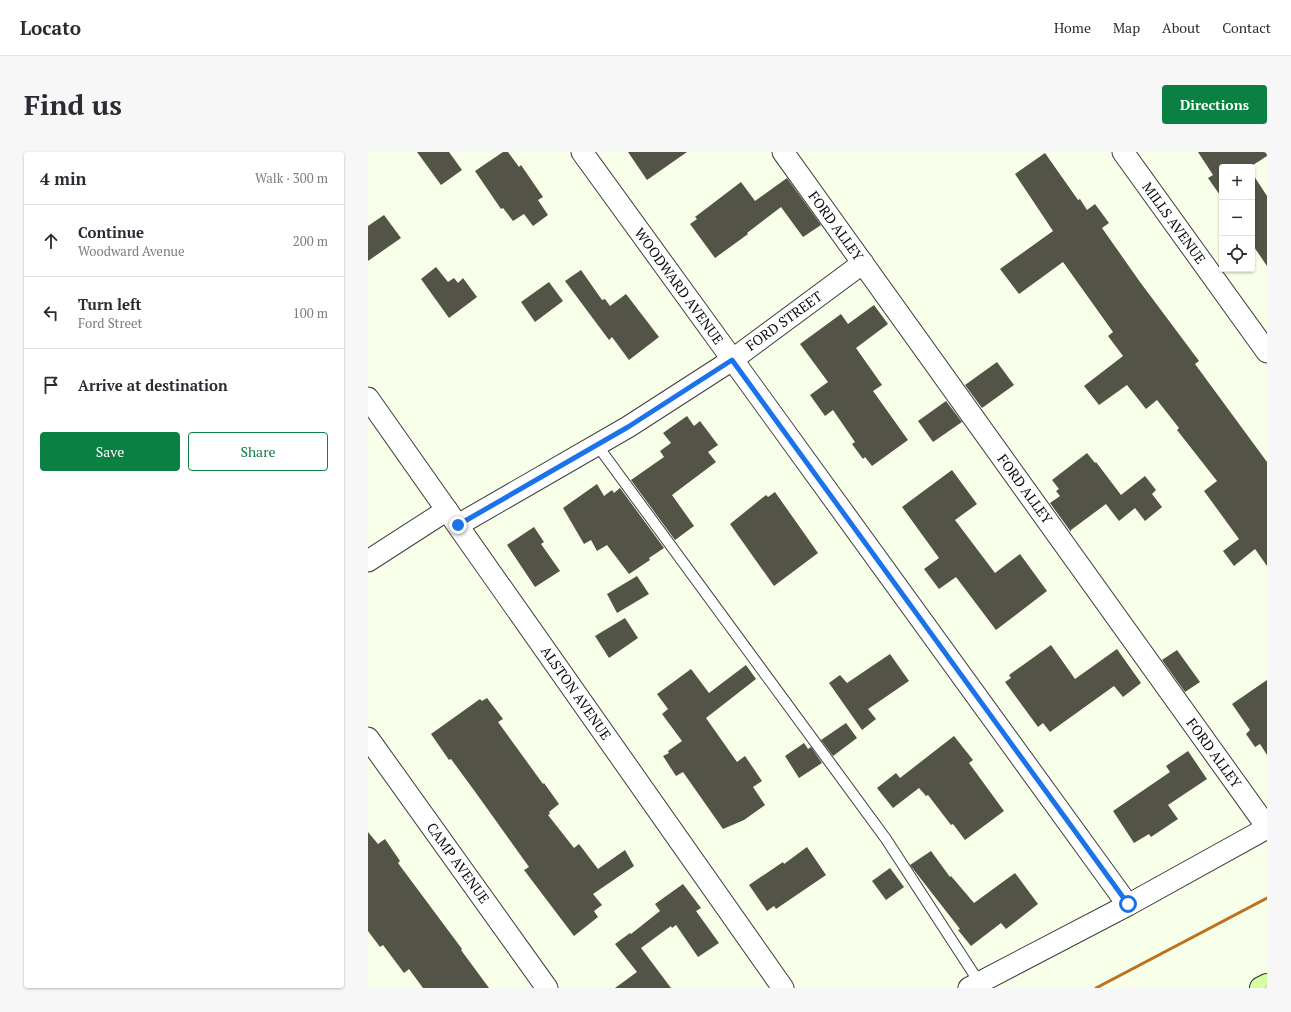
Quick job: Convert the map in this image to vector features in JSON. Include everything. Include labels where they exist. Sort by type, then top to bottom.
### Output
[{"type":"main road","points":[[1261,988],[1267,985]]},
{"type":"street","name":"WOODWARD AVENUE","points":[[582,152],[1128,904]]},
{"type":"street","name":"FORD ALLEY","points":[[783,152],[1267,827]]},
{"type":"street","name":"MILLS AVENUE","points":[[1123,152],[1267,352]]},
{"type":"street","name":"FORD STREET","points":[[368,561],[452,517],[597,445],[628,427],[732,360],[863,263]]},
{"type":"street","name":"ALSTON AVENUE","points":[[368,398],[783,988]]},
{"type":"street","name":"CAMP AVENUE","points":[[368,738],[547,988]]},
{"type":"street","points":[[974,985],[1128,904],[1267,827]]},
{"type":"lane","points":[[597,445],[886,839],[974,985]]},
{"type":"building","points":[[417,152],[449,152],[462,170],[441,185]]},
{"type":"building","points":[[503,152],[508,152],[519,167],[521,165],[543,197],[538,200],[548,215],[533,226],[524,214],[513,221],[503,208],[501,209],[475,171]]},
{"type":"building","points":[[628,152],[687,152],[647,180]]},
{"type":"building","points":[[1198,152],[1267,152],[1267,156],[1255,164],[1219,164],[1219,194],[1208,178],[1213,175]]},
{"type":"building","points":[[1045,153],[1078,200],[1080,199],[1087,210],[1095,204],[1109,223],[1102,228],[1199,361],[1195,364],[1267,462],[1267,566],[1255,549],[1234,566],[1223,551],[1239,539],[1204,491],[1217,481],[1177,430],[1179,428],[1157,400],[1146,409],[1127,385],[1099,405],[1084,386],[1123,356],[1108,336],[1113,332],[1063,262],[1019,294],[1000,269],[1053,231],[1015,174]]},
{"type":"building","points":[[787,178],[821,225],[803,237],[781,207],[715,258],[690,224],[697,219],[695,217],[741,182],[755,201]]},
{"type":"building","points":[[1255,178],[1267,196],[1267,266],[1255,248]]},
{"type":"building","points":[[384,215],[401,238],[368,261],[368,226]]},
{"type":"building","points":[[436,267],[448,282],[454,278],[458,283],[463,278],[477,297],[449,318],[421,279]]},
{"type":"building","points":[[581,270],[602,300],[605,299],[610,306],[626,294],[659,337],[629,360],[612,337],[609,340],[565,281]]},
{"type":"building","points":[[549,282],[563,301],[535,322],[521,302]]},
{"type":"building","points":[[874,305],[888,324],[856,348],[882,385],[873,391],[908,440],[872,466],[865,457],[863,459],[852,444],[855,442],[833,410],[825,416],[810,395],[828,382],[800,344],[841,314],[848,324]]},
{"type":"building","points":[[997,362],[1014,385],[982,408],[965,385]]},
{"type":"building","points":[[946,401],[962,422],[933,442],[918,421]]},
{"type":"building","points":[[687,416],[694,426],[700,421],[718,445],[708,452],[716,462],[672,495],[694,526],[675,540],[631,480],[664,457],[660,451],[671,443],[663,433]]},
{"type":"building","points":[[1087,453],[1095,463],[1096,462],[1121,495],[1145,476],[1156,490],[1152,494],[1162,507],[1145,521],[1135,508],[1119,521],[1106,504],[1071,530],[1071,532],[1050,503],[1060,496],[1056,491],[1059,489],[1052,480]]},
{"type":"building","points":[[952,470],[977,504],[955,520],[995,573],[1020,554],[1047,591],[996,630],[956,577],[939,589],[924,569],[939,558],[902,507]]},
{"type":"building","points":[[597,484],[604,496],[612,490],[614,493],[620,488],[664,548],[649,558],[650,560],[629,574],[607,545],[597,551],[591,540],[584,544],[563,508]]},
{"type":"building","points":[[775,492],[818,553],[774,586],[730,524],[766,495],[768,497]]},
{"type":"building","points":[[534,527],[544,542],[541,544],[560,571],[535,587],[507,545]]},
{"type":"building","points":[[637,576],[649,594],[617,613],[607,594]]},
{"type":"building","points":[[625,618],[638,638],[609,658],[595,636]]},
{"type":"building","points":[[1051,645],[1075,679],[1117,649],[1141,683],[1123,697],[1114,686],[1050,732],[1043,723],[1038,727],[1005,682],[1011,678],[1009,675]]},
{"type":"building","points":[[1177,650],[1200,682],[1185,692],[1162,660]]},
{"type":"building","points":[[890,654],[909,681],[868,709],[876,719],[862,730],[829,683],[840,675],[847,683]]},
{"type":"building","points":[[746,665],[756,679],[706,718],[737,762],[745,756],[762,781],[753,787],[765,805],[744,820],[723,829],[683,772],[676,776],[663,756],[669,753],[668,751],[682,741],[662,714],[668,709],[657,694],[691,669],[709,693]]},
{"type":"building","points":[[1267,680],[1267,755],[1260,744],[1255,747],[1246,734],[1250,730],[1232,704]]},
{"type":"building","points":[[487,698],[503,719],[498,722],[559,804],[549,812],[550,814],[548,815],[574,848],[579,844],[598,869],[625,850],[634,866],[593,894],[602,905],[594,911],[598,917],[574,936],[524,870],[529,867],[451,759],[449,760],[431,734],[480,699],[482,701]]},
{"type":"building","points":[[846,723],[857,738],[833,756],[821,740]]},
{"type":"building","points":[[954,736],[973,760],[969,763],[1004,811],[965,840],[953,824],[951,825],[928,795],[926,796],[919,788],[893,808],[877,788],[896,773],[900,778]]},
{"type":"building","points":[[804,743],[808,749],[811,747],[822,763],[799,778],[785,756]]},
{"type":"building","points":[[1188,751],[1207,779],[1168,805],[1178,819],[1151,837],[1149,834],[1134,843],[1113,811],[1170,772],[1166,766]]},
{"type":"building","points":[[368,832],[378,844],[385,839],[400,861],[398,863],[489,988],[423,988],[409,969],[404,973],[383,945],[380,947],[368,931]]},
{"type":"building","points":[[807,847],[826,875],[776,909],[774,906],[767,911],[749,885],[783,862],[784,864]]},
{"type":"building","points":[[931,851],[950,877],[951,876],[974,903],[1015,873],[1038,904],[1006,929],[1001,923],[971,946],[958,930],[960,929],[910,865]]},
{"type":"building","points":[[890,868],[904,887],[886,900],[872,881]]},
{"type":"building","points":[[683,884],[701,908],[696,911],[719,943],[698,957],[676,925],[672,928],[671,926],[641,948],[671,988],[615,988],[637,972],[615,944],[630,933],[631,934],[660,911],[655,904]]},
{"type":"railway","points":[[1096,988],[1267,898]]},
{"type":"route","points":[[458,525],[628,427],[732,360],[1128,904]]}]
